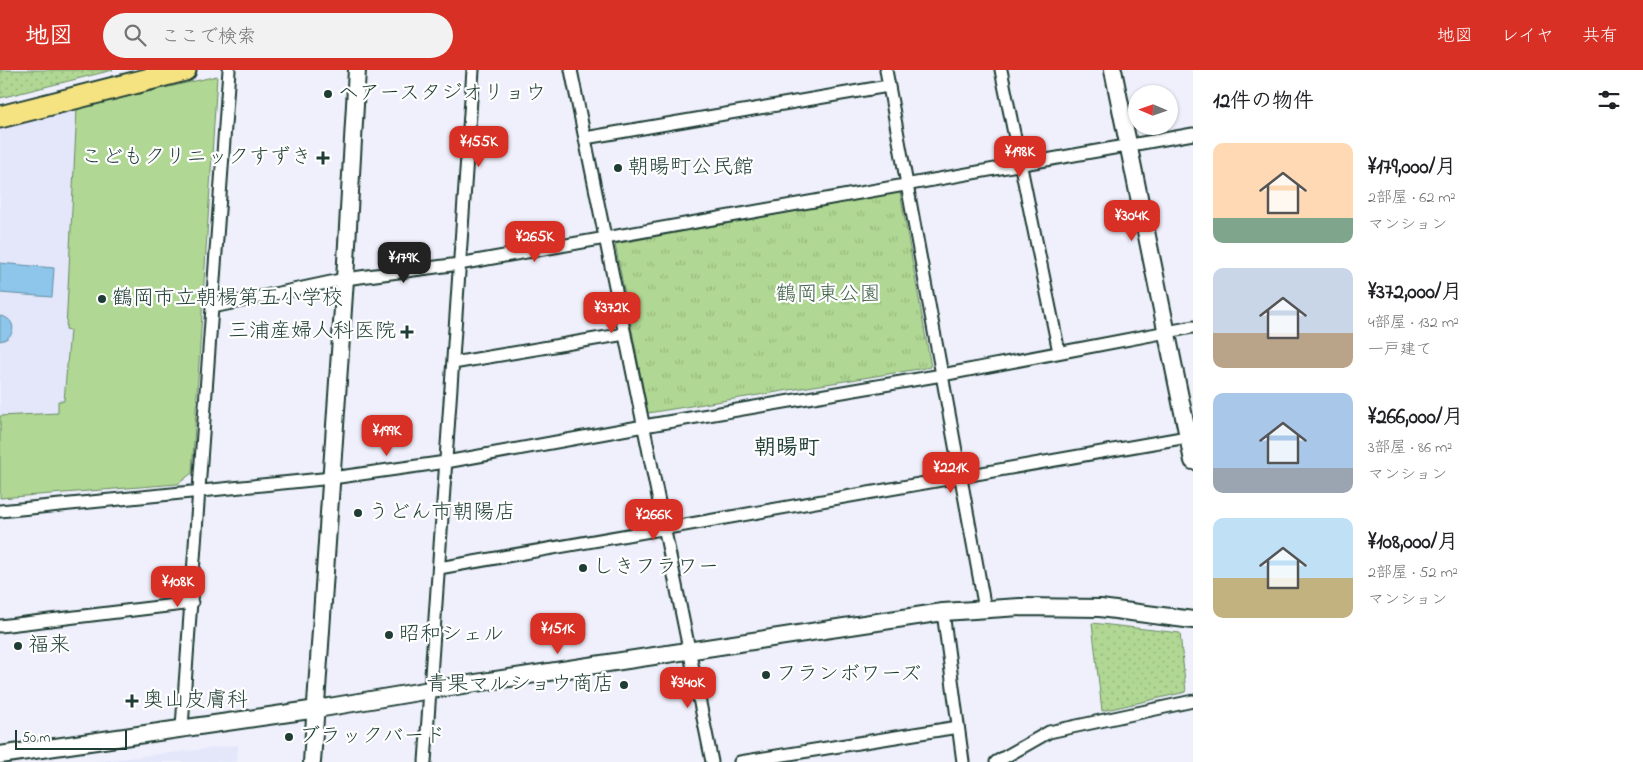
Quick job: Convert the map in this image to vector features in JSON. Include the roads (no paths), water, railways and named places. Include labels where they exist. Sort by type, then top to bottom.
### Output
[{"type":"highway","points":[[0,117],[185,70]]},
{"type":"street","points":[[182,727],[229,70]]},
{"type":"street","points":[[312,762],[346,279],[357,70]]},
{"type":"street","points":[[425,762],[473,70]]},
{"type":"street","points":[[571,70],[712,762]]},
{"type":"street","points":[[886,70],[985,609]]},
{"type":"street","points":[[1001,70],[1059,352]]},
{"type":"street","points":[[1113,70],[1167,332],[1191,436],[1193,461]]},
{"type":"street","points":[[585,138],[888,86]]},
{"type":"street","points":[[213,306],[346,279],[460,264],[1193,134]]},
{"type":"street","points":[[0,511],[332,478],[446,462],[942,375],[1193,327]]},
{"type":"street","points":[[453,363],[625,334]]},
{"type":"street","points":[[439,568],[665,530],[1191,436]]},
{"type":"street","points":[[0,626],[192,603]]},
{"type":"street","points":[[0,754],[317,709],[943,612],[1020,607],[1100,608],[1193,620]]},
{"type":"street","points":[[943,612],[963,762]]},
{"type":"street","points":[[996,762],[1049,732],[1193,701]]},
{"type":"street","points":[[740,762],[958,727]]},
{"type":"water","points":[[0,263],[54,268],[52,297],[0,293]]},
{"type":"water","points":[[0,316],[10,320],[13,328],[10,336],[0,341]]},
{"type":"place","name":"ヘアースタジオリョウ","points":[[328,94]]},
{"type":"place","name":"こどもクリニックすずき","points":[[323,158]]},
{"type":"place","name":"朝暘町公民館","points":[[618,168]]},
{"type":"place","name":"鶴岡市立朝楊第五小学校","points":[[102,299]]},
{"type":"place","name":"三浦産婦人科医院","points":[[407,332]]},
{"type":"place","name":"うどん市朝陽店","points":[[358,513]]},
{"type":"place","name":"しきフラワー","points":[[583,568]]},
{"type":"place","name":"昭和シェル","points":[[389,635]]},
{"type":"place","name":"福来","points":[[18,646]]},
{"type":"place","name":"フランボワーズ","points":[[766,675]]},
{"type":"place","name":"青果マルショウ商店","points":[[624,685]]},
{"type":"place","name":"奥山皮膚科","points":[[132,701]]},
{"type":"place","name":"ブラックバード","points":[[289,737]]},
{"type":"district","name":"朝暘町","points":[[787,449]]},
{"type":"park label","name":"鶴岡東公園","points":[[828,295]]}]
